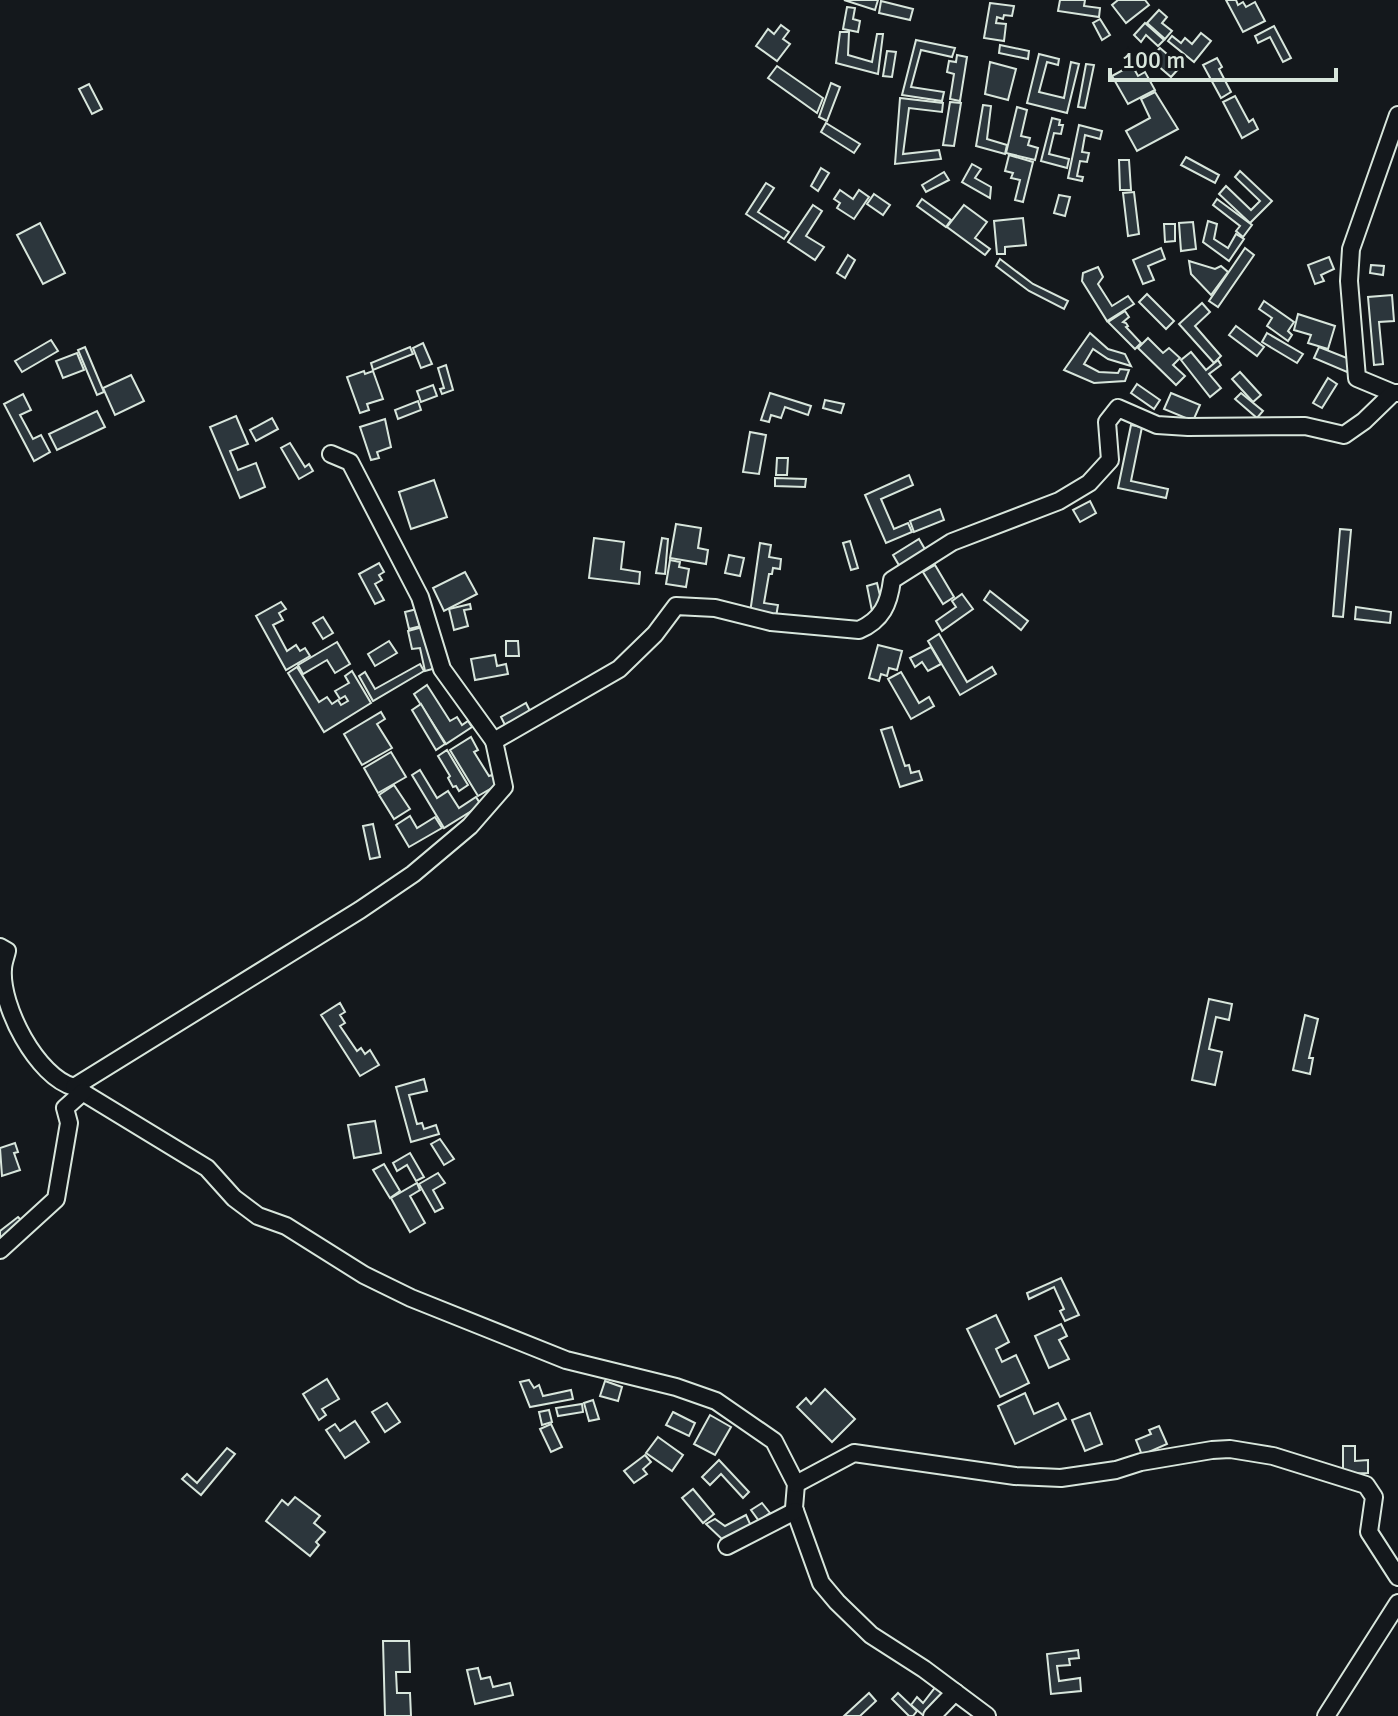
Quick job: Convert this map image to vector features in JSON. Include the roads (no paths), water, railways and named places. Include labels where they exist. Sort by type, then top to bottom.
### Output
[{"type":"street","points":[[494,741],[619,669],[655,634],[676,606],[715,608],[771,622],[859,630],[872,625],[882,614],[890,597],[892,580],[952,542],[1059,501],[1089,483],[1110,460],[1107,422],[1118,408],[1157,425],[1305,426],[1344,435],[1395,393],[1357,378],[1349,281],[1351,249],[1398,115]]},
{"type":"street","points":[[0,1250],[56,1199],[69,1123],[65,1108],[79,1089],[413,874],[470,826],[504,787],[494,741],[442,669],[420,597],[350,462],[331,454]]},
{"type":"street","points":[[0,947],[7,951],[3,970],[8,1001],[17,1027],[43,1066],[65,1084],[79,1089],[207,1168],[234,1198],[258,1216],[286,1226],[364,1275],[399,1292],[566,1360],[676,1387],[716,1401],[774,1441],[796,1484],[795,1511],[821,1583],[871,1635],[987,1716]]},
{"type":"street","points":[[796,1484],[854,1453],[1015,1476],[1061,1478],[1230,1449],[1273,1456],[1366,1485],[1374,1497],[1369,1532],[1398,1577]]},
{"type":"street","points":[[727,1546],[795,1511]]},
{"type":"street","points":[[1326,1716],[1398,1603]]},
{"type":"street","points":[[932,1716],[955,1692]]}]
